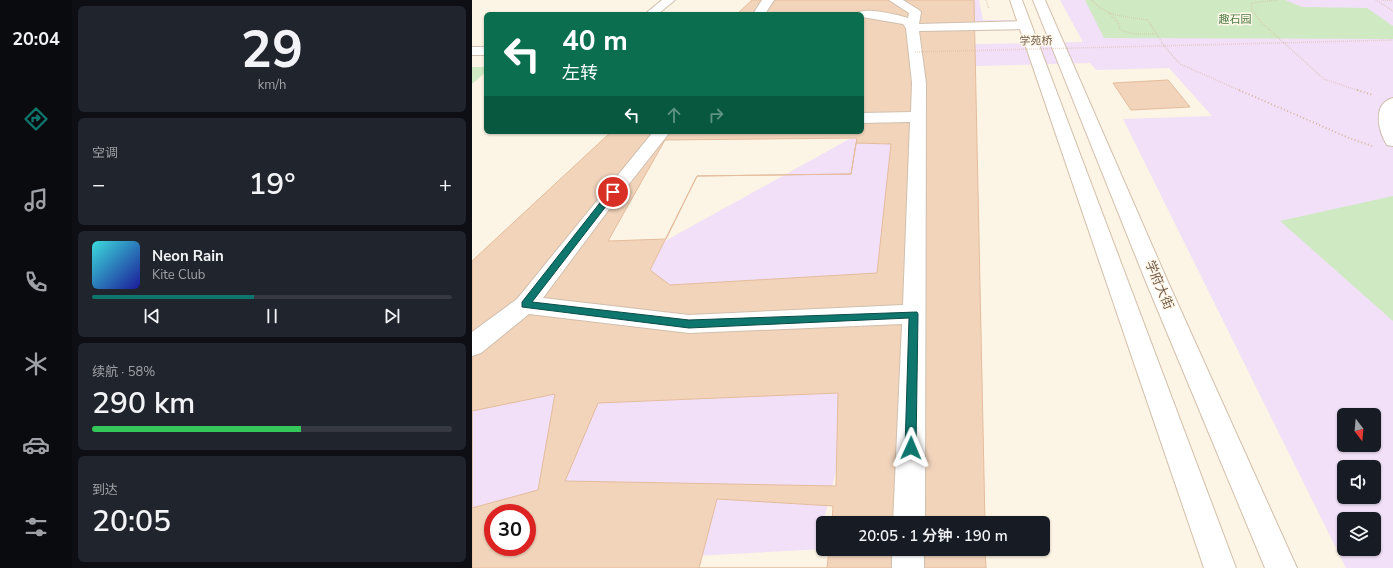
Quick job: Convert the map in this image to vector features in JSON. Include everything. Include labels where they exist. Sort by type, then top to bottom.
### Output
[{"type":"street","points":[[654,12],[669,0]]},
{"type":"street","points":[[760,12],[768,0]]},
{"type":"street","points":[[895,0],[915,12],[912,28],[919,82],[909,516]]},
{"type":"street","points":[[1016,0],[1220,568]]},
{"type":"street","name":"学府大街","points":[[1039,0],[1157,282],[1281,568]]},
{"type":"street","points":[[864,14],[908,21],[912,28]]},
{"type":"street","points":[[912,28],[1025,25]]},
{"type":"street","points":[[472,51],[484,51]]},
{"type":"street","points":[[1386,99],[1388,108],[1386,118],[1393,141]]},
{"type":"street","points":[[864,118],[918,118]]},
{"type":"street","points":[[472,346],[525,305],[603,204],[660,134]]},
{"type":"street","points":[[525,305],[689,324],[914,314]]},
{"type":"street","points":[[908,556],[908,568]]},
{"type":"path","points":[[1092,0],[1096,6],[1109,13],[1118,22],[1120,30],[1135,34],[1156,34]]},
{"type":"path","points":[[1278,0],[1251,3],[1252,10],[1262,23],[1324,79],[1386,99]]},
{"type":"path","points":[[1376,0],[1393,11]]},
{"type":"path","points":[[1381,0],[1393,1]]},
{"type":"path","points":[[1109,13],[1148,20],[1164,46],[1180,64],[1350,138],[1378,148]]},
{"type":"path","name":"学苑桥","points":[[915,52],[1393,40]]},
{"type":"shaded area","points":[[759,0],[979,0],[983,20],[1013,20],[1016,30],[940,30],[941,45],[1083,42],[1060,0],[1393,0],[1393,568],[1346,568],[1340,556],[1381,556],[1381,512],[1337,512],[1337,550],[1123,119],[1212,116],[1169,68],[1096,70],[1090,63],[937,67],[825,516],[816,516],[816,549],[472,568],[472,348],[858,134],[864,134],[864,12],[847,12]]},
{"type":"green space","name":"趣石园","points":[[1085,0],[1285,0],[1302,7],[1367,8],[1393,26],[1393,39],[1104,38]]},
{"type":"green space","points":[[472,67],[484,67],[484,74],[472,84]]},
{"type":"green space","points":[[1393,196],[1393,321],[1280,221]]},
{"type":"building","points":[[752,0],[974,0],[985,516],[816,516],[816,556],[985,556],[986,568],[472,568],[472,261],[609,134],[864,134],[864,12],[739,12]]},
{"type":"building","points":[[1168,80],[1190,107],[1131,110],[1113,83]]},
{"type":"building","points":[[857,138],[851,174],[697,176],[666,239],[608,241],[665,140]]},
{"type":"building","points":[[856,143],[891,144],[877,273],[670,285],[650,270],[697,176],[851,174]]},
{"type":"building","points":[[838,393],[836,486],[565,481],[598,403]]},
{"type":"building","points":[[555,394],[538,490],[472,508],[472,411]]},
{"type":"building","points":[[717,499],[833,506],[832,516],[816,516],[816,556],[828,556],[827,568],[699,568]]},
{"type":"route","points":[[613,192],[525,305],[689,324],[914,314],[911,448]]}]
